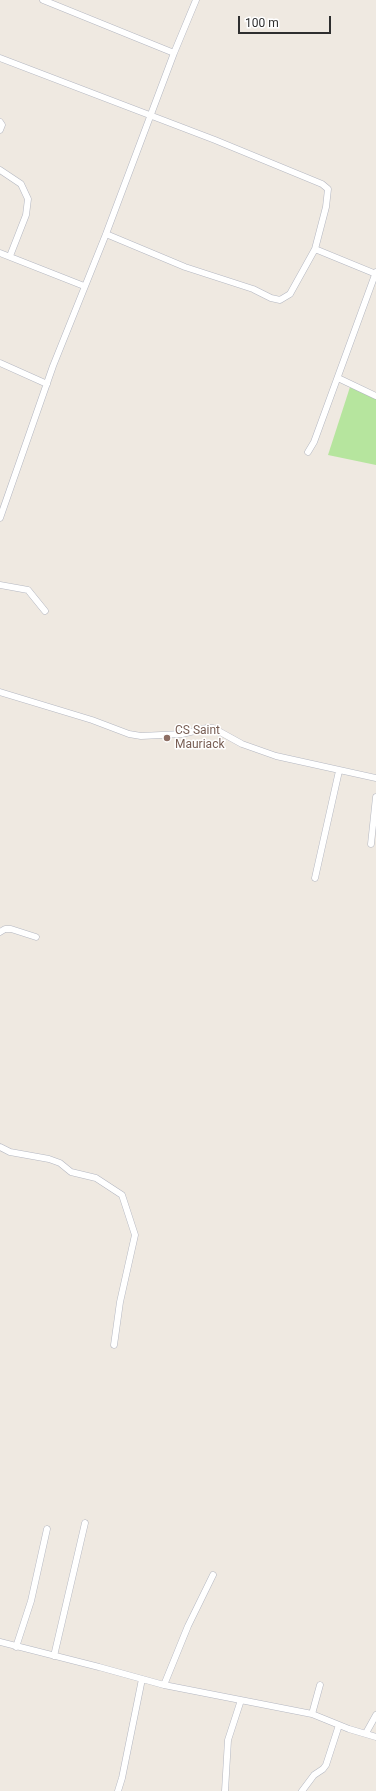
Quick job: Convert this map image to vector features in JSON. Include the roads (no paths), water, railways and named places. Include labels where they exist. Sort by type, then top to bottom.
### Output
[{"type":"street","points":[[43,0],[174,53]]},
{"type":"street","points":[[0,517],[47,384],[84,286],[106,234],[174,53],[196,0]]},
{"type":"street","points":[[0,58],[322,184],[328,189],[326,206],[315,249],[290,294],[280,300],[271,298],[253,289],[185,267],[106,234]]},
{"type":"street","points":[[0,122],[2,125],[0,130]]},
{"type":"street","points":[[0,170],[21,184],[28,199],[26,215],[10,256]]},
{"type":"street","points":[[308,452],[314,442],[376,273],[315,249]]},
{"type":"street","points":[[0,253],[84,286]]},
{"type":"street","points":[[0,363],[47,384]]},
{"type":"street","points":[[338,378],[376,396]]},
{"type":"street","points":[[0,585],[28,590],[45,611]]},
{"type":"street","points":[[0,692],[85,717],[129,734],[141,736],[182,734],[213,728],[242,744],[276,756],[376,778]]},
{"type":"street","points":[[315,878],[339,771]]},
{"type":"street","points":[[371,844],[376,797]]},
{"type":"street","points":[[0,932],[5,929],[11,929],[36,936]]},
{"type":"street","points":[[0,1147],[10,1152],[49,1159],[60,1163],[70,1172],[96,1178],[122,1195],[135,1236],[120,1302],[114,1345]]},
{"type":"street","points":[[54,1656],[85,1523]]},
{"type":"street","points":[[16,1647],[31,1602],[47,1529]]},
{"type":"street","points":[[164,1685],[188,1626],[213,1575]]},
{"type":"street","points":[[0,1642],[164,1685],[312,1714],[339,1725],[376,1737]]},
{"type":"street","points":[[118,1791],[122,1778],[142,1678]]},
{"type":"street","points":[[312,1714],[320,1684]]},
{"type":"street","points":[[225,1791],[228,1740],[241,1700]]},
{"type":"street","points":[[366,1733],[376,1715]]},
{"type":"street","points":[[302,1791],[314,1775],[326,1765],[339,1725]]},
{"type":"place","name":"CS Saint Mauriack","points":[[167,738]]}]
